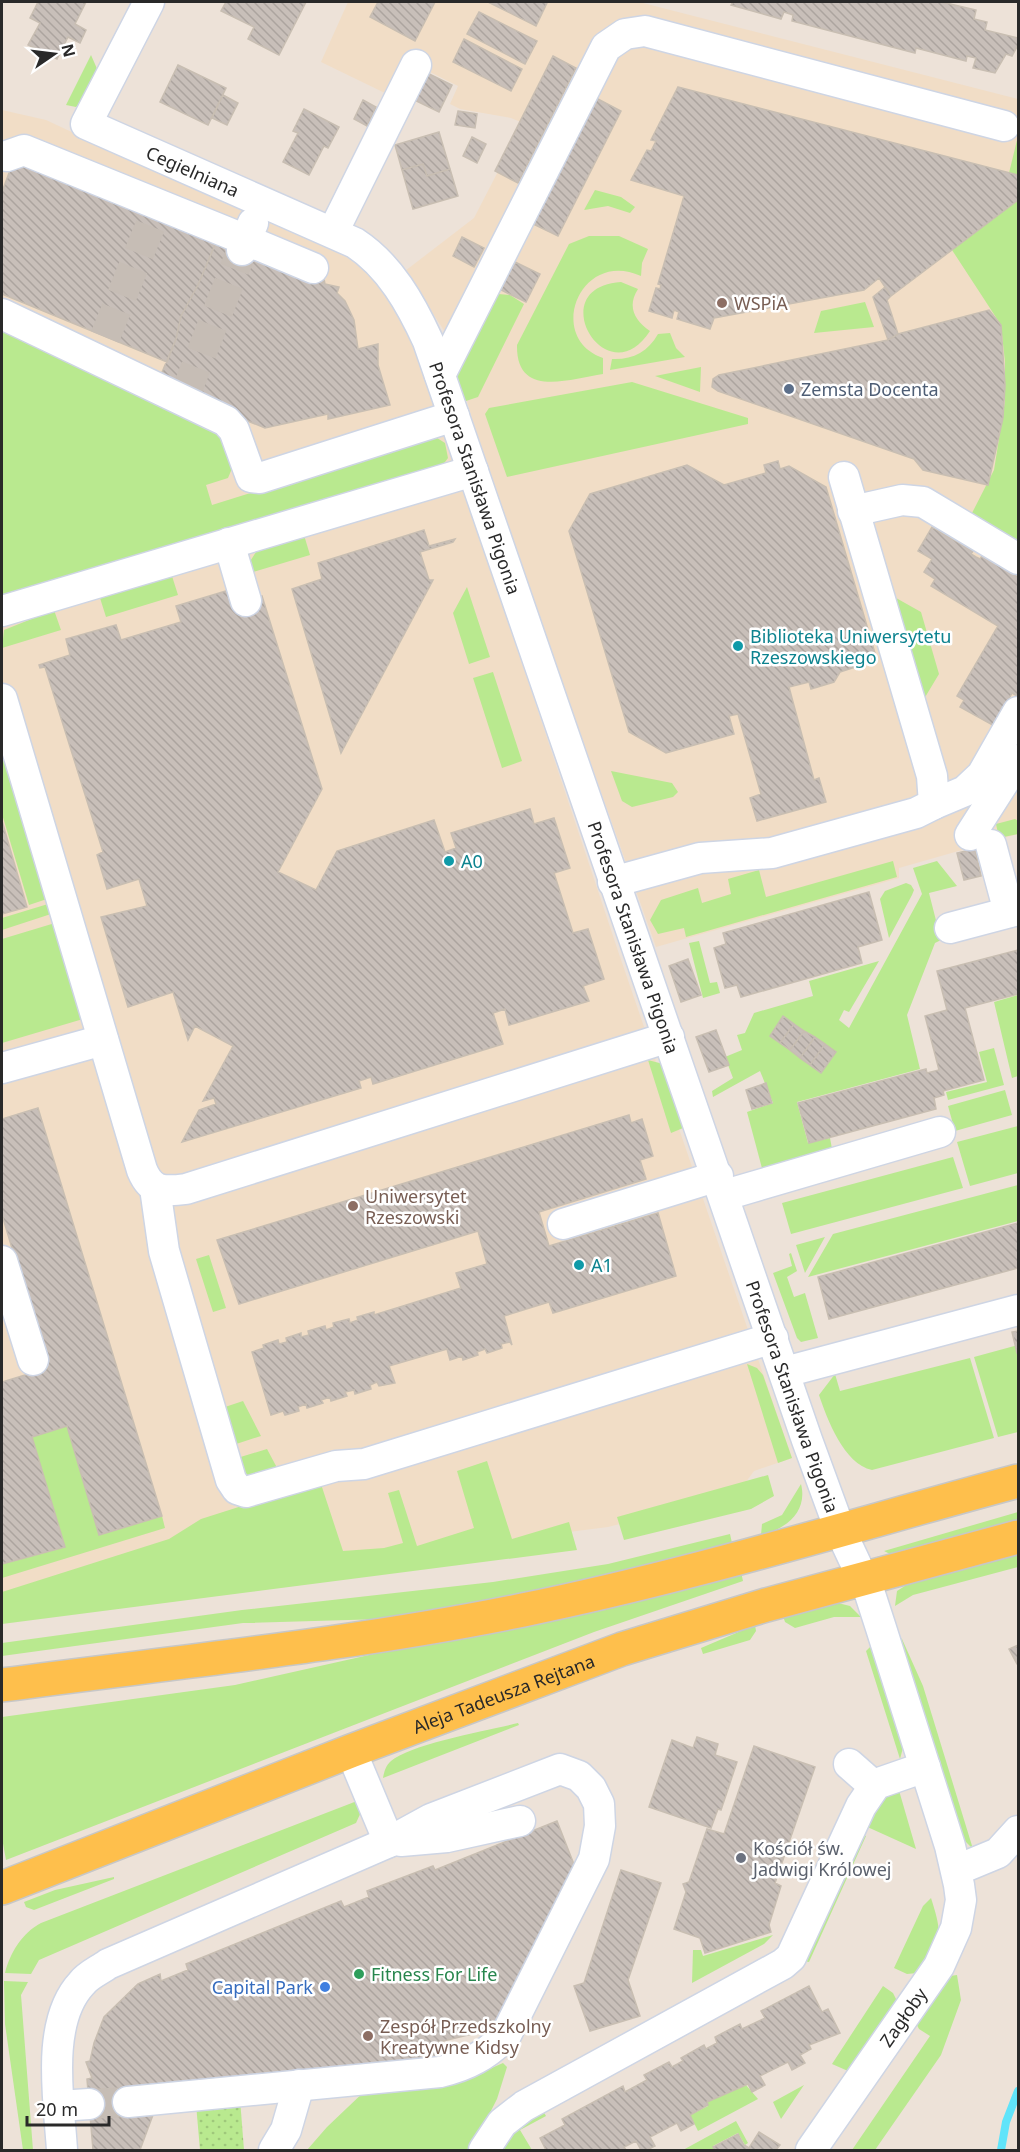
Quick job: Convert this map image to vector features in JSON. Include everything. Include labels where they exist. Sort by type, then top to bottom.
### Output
[{"type":"main road","points":[[2,1685],[451,1624],[626,1586],[1018,1481]]},
{"type":"main road","name":"Aleja Tadeusza Rejtana","points":[[2,1888],[351,1751],[622,1649],[1018,1537]]},
{"type":"street","name":"Cegielniana","points":[[149,2],[86,124],[262,204],[333,232],[371,253],[405,296]]},
{"type":"street","points":[[440,375],[606,47],[624,34],[645,31],[1004,126]]},
{"type":"street","points":[[333,232],[416,65]]},
{"type":"street","points":[[7,156],[24,150],[157,210],[244,245],[313,268]]},
{"type":"street","points":[[244,245],[262,204]]},
{"type":"street","name":"Profesora Stanisława Pigonia","points":[[405,296],[428,341],[613,882],[840,1530],[863,1579]]},
{"type":"street","points":[[2,314],[102,349],[226,421],[234,430],[250,477],[260,478],[454,416]]},
{"type":"street","points":[[2,611],[473,471]]},
{"type":"street","points":[[844,477],[932,776],[934,804]]},
{"type":"street","points":[[853,511],[902,500],[923,501],[1018,559]]},
{"type":"street","points":[[229,543],[246,601]]},
{"type":"street","points":[[2,699],[142,1170],[148,1184],[154,1188],[165,1191],[186,1189],[669,1037]]},
{"type":"street","points":[[613,882],[700,858],[772,853],[916,813],[965,791],[982,775],[1018,712]]},
{"type":"street","points":[[950,928],[1014,911],[981,840],[1018,760]]},
{"type":"street","points":[[2,1068],[103,1040]]},
{"type":"street","points":[[563,1224],[940,1132]]},
{"type":"street","points":[[154,1188],[164,1251],[231,1480],[241,1491],[246,1492],[336,1466],[364,1464],[773,1338]]},
{"type":"street","points":[[2,1261],[33,1360]]},
{"type":"street","points":[[785,1372],[1018,1310]]},
{"type":"street","name":"Zagłoby","points":[[811,2151],[946,1951],[956,1928],[961,1900],[957,1870],[882,1628],[863,1579]]},
{"type":"street","points":[[351,1751],[389,1842]]},
{"type":"street","points":[[849,1764],[874,1786]]},
{"type":"street","points":[[484,2151],[502,2123],[524,2106],[783,1964],[790,1957],[861,1806],[874,1786],[925,1767]]},
{"type":"street","points":[[62,2151],[58,2036],[68,2004],[82,1982],[108,1964],[389,1842],[431,1819],[560,1769],[579,1776],[591,1788],[599,1804],[600,1826],[594,1859],[506,2035],[493,2049],[479,2058],[440,2072],[128,2102]]},
{"type":"street","points":[[389,1842],[447,1837],[520,1821]]},
{"type":"street","points":[[957,1870],[998,1853],[1018,1832]]},
{"type":"street","points":[[274,2151],[286,2130],[299,2085]]},
{"type":"street","points":[[59,2106],[89,2104]]},
{"type":"shaded area","points":[[348,2],[639,2],[1018,99],[1018,834],[899,868],[899,878],[656,947],[491,482],[466,398],[471,348],[447,335],[405,271],[474,218],[523,123],[511,118],[460,109],[450,104],[458,86],[424,69],[352,219],[327,208],[337,198],[389,95],[321,62]]},
{"type":"shaded area","name":"Uniwersytet Rzeszowski","points":[[2,110],[46,120],[228,205],[339,247],[383,286],[402,316],[435,402],[619,954],[792,1458],[754,1471],[737,1494],[608,1527],[2,1605],[2,587],[175,535],[2,329]]},
{"type":"green space","points":[[91,55],[98,71],[82,102],[76,107],[66,105]]},
{"type":"green space","points":[[1018,136],[1018,175],[1009,173]]},
{"type":"green space","points":[[595,190],[621,197],[635,207],[630,213],[608,206],[584,210]]},
{"type":"green space","points":[[1018,200],[1018,545],[971,515],[994,470],[1005,401],[1005,362],[1001,325],[952,250]]},
{"type":"green space","points":[[589,236],[619,236],[648,249],[642,263],[641,276],[619,271],[601,274],[587,284],[577,299],[573,316],[576,333],[585,348],[603,358],[603,374],[561,381],[547,382],[535,379],[525,373],[519,362],[517,345],[569,244]]},
{"type":"green space","points":[[621,282],[638,289],[633,301],[634,312],[640,322],[650,331],[633,348],[616,352],[601,346],[589,334],[584,317],[586,301],[598,288]]},
{"type":"green space","points":[[498,294],[510,295],[524,304],[478,397],[463,402],[455,379]]},
{"type":"green space","points":[[865,302],[874,327],[814,333],[821,311]]},
{"type":"green space","points":[[2,329],[220,431],[233,466],[228,478],[206,485],[212,505],[434,436],[445,443],[448,458],[442,466],[2,601]]},
{"type":"green space","points":[[670,333],[676,348],[685,357],[610,370],[612,359],[639,354],[658,334]]},
{"type":"green space","points":[[701,367],[700,392],[655,376]]},
{"type":"green space","points":[[632,382],[748,418],[748,424],[507,477],[485,414],[489,408]]},
{"type":"green space","points":[[304,535],[310,555],[250,573],[249,563],[258,549]]},
{"type":"green space","points":[[172,576],[178,595],[106,617],[100,598]]},
{"type":"green space","points":[[467,587],[490,657],[469,664],[453,613]]},
{"type":"green space","points":[[889,594],[921,612],[939,674],[921,704]]},
{"type":"green space","points":[[54,610],[61,630],[2,648],[4,630]]},
{"type":"green space","points":[[493,672],[522,761],[502,768],[473,678]]},
{"type":"green space","points":[[2,752],[47,899],[29,905],[2,814]]},
{"type":"green space","points":[[611,771],[672,783],[678,792],[673,797],[632,807],[622,801]]},
{"type":"green space","points":[[1015,819],[1018,821],[1018,834],[999,838],[996,824]]},
{"type":"green space","points":[[893,861],[897,877],[686,937],[684,928],[658,934],[650,920],[661,900],[698,888],[702,903],[731,894],[728,879],[759,870],[766,897]]},
{"type":"green space","points":[[937,861],[957,886],[929,893],[941,940],[935,943],[907,1015],[920,1069],[797,1102],[808,1143],[830,1138],[833,1154],[763,1172],[747,1112],[773,1103],[760,1071],[713,1097],[712,1091],[733,1078],[725,1057],[742,1050],[737,1035],[745,1033],[754,1013],[813,996],[809,981],[879,961],[849,1012],[844,1010],[839,1020],[849,1028],[922,894],[913,868]]},
{"type":"green space","points":[[906,883],[914,890],[889,938],[880,899],[885,891]]},
{"type":"green space","points":[[48,904],[51,914],[2,930],[2,918]]},
{"type":"green space","points":[[55,923],[83,1019],[2,1043],[2,939]]},
{"type":"green space","points":[[699,941],[710,983],[717,982],[720,993],[703,998],[689,943]]},
{"type":"green space","points":[[1018,995],[1018,1076],[1012,1078],[994,1002]]},
{"type":"green space","points":[[994,1048],[1004,1085],[948,1100],[946,1092],[987,1082],[979,1052]]},
{"type":"green space","points":[[648,1060],[663,1064],[688,1126],[671,1133]]},
{"type":"green space","points":[[1005,1090],[1012,1115],[955,1131],[948,1106]]},
{"type":"green space","points":[[1018,1126],[1018,1173],[970,1186],[957,1142]]},
{"type":"green space","points":[[953,1157],[963,1188],[791,1234],[782,1203]]},
{"type":"green space","points":[[1018,1185],[1018,1221],[808,1277],[833,1234]]},
{"type":"green space","points":[[825,1237],[805,1273],[796,1245]]},
{"type":"green space","points":[[791,1253],[797,1271],[787,1277],[794,1297],[805,1293],[818,1338],[801,1342],[797,1338],[773,1273],[792,1266],[789,1254]]},
{"type":"green space","points":[[209,1255],[226,1308],[213,1312],[196,1259]]},
{"type":"green space","points":[[1018,1345],[1018,1432],[998,1437],[974,1357]]},
{"type":"green space","points":[[970,1358],[994,1438],[872,1470],[862,1466],[845,1450],[832,1428],[819,1395],[835,1374],[840,1391]]},
{"type":"green space","points":[[747,1364],[757,1368],[763,1375],[792,1458],[778,1463]]},
{"type":"green space","points":[[243,1401],[261,1436],[230,1446],[219,1409]]},
{"type":"green space","points":[[67,1426],[99,1535],[162,1516],[165,1528],[2,1578],[2,1562],[3,1564],[65,1547],[32,1437]]},
{"type":"green space","points":[[267,1449],[283,1479],[248,1488],[234,1459]]},
{"type":"green space","points":[[487,1461],[512,1539],[569,1522],[577,1550],[2,1624],[2,1592],[169,1539],[201,1519],[320,1481],[343,1551],[384,1548],[403,1543],[388,1493],[399,1490],[417,1546],[474,1528],[457,1471]]},
{"type":"green space","points":[[768,1475],[774,1496],[751,1509],[624,1540],[617,1517]]},
{"type":"green space","points":[[801,1484],[801,1503],[793,1518],[779,1528],[761,1535],[762,1524],[782,1515]]},
{"type":"green space","points":[[1018,1512],[1018,1520],[890,1554],[884,1551]]},
{"type":"green space","points":[[730,1534],[732,1543],[588,1581],[477,1604],[383,1619],[243,1623],[2,1656],[2,1643],[242,1610],[493,1582],[608,1564]]},
{"type":"green space","points":[[1018,1553],[1018,1567],[913,1595],[895,1606],[897,1591],[911,1582]]},
{"type":"green space","points":[[741,1572],[743,1581],[594,1632],[6,1860],[2,1838],[2,1717],[235,1685]]},
{"type":"green space","points":[[834,1602],[850,1606],[861,1617],[834,1617],[795,1628],[785,1622],[783,1616]]},
{"type":"green space","points":[[755,1625],[756,1631],[750,1640],[703,1654],[701,1648]]},
{"type":"green space","points":[[898,1637],[902,1639],[923,1686],[973,1849],[961,1837]]},
{"type":"green space","points":[[873,1644],[904,1744],[900,1759],[866,1651]]},
{"type":"green space","points":[[518,1723],[519,1725],[383,1778],[391,1761],[415,1749],[451,1738]]},
{"type":"green space","points":[[898,1787],[916,1849],[863,1825],[875,1798]]},
{"type":"green space","points":[[357,1801],[361,1812],[356,1823],[39,1960],[31,1974],[5,1973],[18,1944],[28,1932],[41,1923]]},
{"type":"green space","points":[[859,1833],[866,1836],[809,1962],[803,1961],[799,1970],[787,1976]]},
{"type":"green space","points":[[114,1877],[114,1879],[34,1910],[26,1907],[24,1902],[55,1890]]},
{"type":"green space","points":[[931,1898],[938,1922],[938,1938],[917,1973],[907,1974],[894,1968],[923,1906]]},
{"type":"green space","points":[[773,1935],[764,1944],[692,1983],[693,1950],[701,1950],[703,1956]]},
{"type":"green space","points":[[957,1975],[961,2000],[941,2055],[875,2150],[852,2150],[930,2036],[919,2029],[916,2023],[950,1976]]},
{"type":"green space","points":[[4,1981],[28,1982],[21,1995],[33,2150],[23,2150],[5,2024]]},
{"type":"green space","points":[[883,1986],[893,1993],[897,2001],[848,2071],[832,2064]]},
{"type":"green space","points":[[503,2063],[507,2067],[497,2099],[471,2150],[307,2150],[327,2127],[368,2088],[462,2081]]},
{"type":"green space","points":[[746,2085],[758,2099],[698,2131],[690,2115],[708,2106],[707,2102]]},
{"type":"green space","points":[[804,2085],[781,2119],[773,2102]]},
{"type":"green space","points":[[240,2099],[244,2150],[200,2150],[196,2104]]},
{"type":"green space","points":[[542,2109],[546,2116],[520,2130],[532,2150],[501,2150],[505,2134]]},
{"type":"green space","points":[[736,2121],[748,2143],[745,2145],[738,2133],[713,2146],[714,2150],[683,2150]]},
{"type":"building","points":[[38,2],[86,2],[75,24],[86,30],[80,43],[68,37],[57,59],[28,45],[40,23],[30,18]]},
{"type":"building","points":[[226,2],[306,2],[279,55],[248,39],[254,27],[221,11]]},
{"type":"building","points":[[378,2],[435,2],[415,41],[370,17]]},
{"type":"building","points":[[488,2],[544,2],[547,3],[536,26]]},
{"type":"building","points":[[733,2],[942,2],[976,10],[974,19],[987,22],[985,30],[1018,38],[1018,45],[1012,56],[1006,54],[995,73],[973,68],[976,58],[967,56],[966,61],[916,48],[915,53],[792,21],[793,15],[784,12],[781,19],[731,5]]},
{"type":"building","points":[[479,12],[537,41],[525,64],[467,34]]},
{"type":"building","points":[[464,39],[522,69],[511,91],[453,62]]},
{"type":"building","points":[[553,56],[576,68],[518,183],[495,171]]},
{"type":"building","points":[[178,65],[226,88],[208,125],[160,102]]},
{"type":"building","points":[[421,70],[452,85],[439,112],[408,97]]},
{"type":"building","points":[[678,87],[1018,175],[1018,200],[891,296],[879,278],[864,290],[714,318],[710,329],[677,319],[679,312],[674,310],[672,318],[649,311],[656,288],[660,289],[661,285],[658,284],[684,196],[631,180],[647,150],[651,151],[656,141],[651,140]]},
{"type":"building","points":[[223,95],[238,103],[227,125],[212,118]]},
{"type":"building","points":[[596,98],[621,111],[558,236],[533,224]]},
{"type":"building","points":[[363,100],[376,107],[367,126],[354,119]]},
{"type":"building","points":[[304,109],[339,127],[328,148],[324,146],[309,175],[283,162],[298,133],[293,131]]},
{"type":"building","points":[[458,111],[477,114],[475,128],[455,125]]},
{"type":"building","points":[[439,132],[450,169],[427,176],[423,164],[402,170],[395,145]]},
{"type":"building","points":[[472,137],[486,144],[477,163],[463,156]]},
{"type":"building","points":[[23,159],[217,240],[198,285],[181,316],[176,339],[167,362],[2,294],[2,192],[13,162]]},
{"type":"building","points":[[423,164],[427,176],[450,169],[458,196],[413,209],[402,170]]},
{"type":"building","points":[[462,237],[484,248],[474,267],[453,256]]},
{"type":"building","points":[[217,240],[322,283],[324,279],[325,284],[339,287],[337,293],[345,301],[354,320],[358,349],[378,344],[378,365],[390,405],[328,419],[328,414],[265,428],[157,384],[176,339],[181,316],[198,285]]},
{"type":"building","points":[[515,262],[540,274],[526,302],[501,290]]},
{"type":"building","points":[[885,287],[891,296],[887,300],[898,334],[888,340],[873,297]]},
{"type":"building","points":[[989,310],[1001,325],[1005,385],[1003,418],[988,485],[923,470],[914,459],[712,387],[713,379],[719,375],[888,340],[898,334]]},
{"type":"building","name":"Biblioteka Uniwersytetu Rzeszowskiego","points":[[778,461],[780,469],[789,466],[826,487],[877,660],[840,672],[834,682],[811,689],[809,682],[789,687],[814,780],[819,778],[826,802],[757,821],[750,798],[761,794],[738,714],[729,716],[734,734],[666,753],[629,732],[569,531],[590,494],[687,465],[724,485],[766,473],[764,465]]},
{"type":"building","points":[[932,527],[973,551],[971,554],[976,557],[980,559],[982,556],[1018,577],[1018,694],[1017,696],[1012,693],[1007,702],[1012,704],[998,728],[960,707],[964,700],[957,696],[998,626],[931,586],[935,579],[924,572],[932,559],[918,551]]},
{"type":"building","points":[[424,530],[429,546],[455,539],[453,542],[420,552],[429,580],[433,580],[341,753],[292,589],[322,579],[318,563]]},
{"type":"building","name":"A0","points":[[226,591],[232,606],[262,596],[322,789],[278,872],[316,890],[337,851],[434,820],[445,852],[456,848],[451,833],[530,809],[534,824],[554,818],[570,868],[554,873],[573,933],[588,929],[604,979],[583,986],[589,1001],[509,1025],[505,1009],[493,1013],[503,1044],[373,1084],[371,1077],[359,1081],[361,1088],[182,1142],[199,1110],[216,1104],[214,1098],[203,1101],[233,1046],[195,1026],[188,1040],[173,992],[128,1007],[101,917],[147,906],[139,879],[107,889],[97,855],[103,852],[45,667],[40,668],[39,665],[70,655],[66,639],[116,625],[121,640],[181,622],[176,606]]},
{"type":"building","points":[[2,821],[27,907],[2,914]]},
{"type":"building","points":[[975,849],[981,876],[964,880],[957,853]]},
{"type":"building","points":[[869,892],[882,940],[858,947],[862,963],[741,997],[737,985],[725,988],[714,948],[726,944],[723,933]]},
{"type":"building","points":[[1018,950],[1018,994],[965,1008],[984,1080],[943,1091],[944,1095],[934,1098],[936,1109],[809,1143],[798,1103],[926,1069],[927,1073],[939,1070],[925,1016],[947,1010],[937,971]]},
{"type":"building","points":[[688,959],[701,995],[681,1002],[669,966]]},
{"type":"building","points":[[783,1016],[794,1024],[780,1043],[770,1036]]},
{"type":"building","points":[[794,1024],[804,1031],[790,1050],[780,1043]]},
{"type":"building","points":[[716,1030],[729,1065],[709,1072],[696,1037]]},
{"type":"building","points":[[804,1031],[815,1037],[800,1058],[790,1050]]},
{"type":"building","points":[[815,1037],[825,1044],[810,1065],[800,1058]]},
{"type":"building","points":[[825,1044],[836,1052],[821,1073],[810,1065]]},
{"type":"building","points":[[766,1083],[772,1103],[752,1109],[746,1090]]},
{"type":"building","points":[[38,1108],[162,1516],[99,1535],[67,1426],[32,1437],[65,1547],[2,1564],[2,1382],[48,1368],[2,1215],[2,1119]]},
{"type":"building","name":"A1","points":[[629,1115],[631,1123],[642,1119],[653,1156],[640,1160],[646,1179],[539,1212],[549,1246],[658,1213],[676,1276],[553,1313],[549,1302],[504,1316],[512,1345],[510,1342],[501,1344],[502,1348],[487,1353],[485,1349],[477,1352],[478,1355],[463,1360],[462,1356],[450,1360],[447,1349],[389,1366],[395,1383],[379,1386],[377,1382],[370,1385],[371,1389],[355,1394],[354,1390],[345,1392],[347,1396],[331,1401],[330,1397],[321,1400],[323,1403],[307,1408],[306,1404],[298,1407],[299,1411],[285,1415],[283,1411],[271,1415],[252,1352],[278,1340],[279,1344],[287,1342],[286,1338],[301,1333],[301,1337],[309,1335],[308,1331],[325,1326],[326,1330],[334,1327],[333,1323],[349,1319],[350,1323],[358,1320],[357,1317],[374,1312],[374,1315],[461,1288],[456,1273],[487,1264],[478,1231],[239,1304],[217,1240]]},
{"type":"building","points":[[1018,1223],[1018,1268],[829,1319],[818,1277]]},
{"type":"building","points":[[1018,1331],[1018,1353],[1017,1353],[1012,1332]]},
{"type":"building","points":[[1018,1645],[1018,1664],[1017,1664],[1009,1649]]},
{"type":"building","points":[[697,1737],[718,1744],[715,1755],[737,1762],[721,1810],[718,1809],[711,1828],[649,1807],[672,1740],[693,1748]]},
{"type":"building","name":"Kościół św. Jadwigi Królowej","points":[[754,1746],[815,1767],[775,1883],[781,1886],[769,1925],[771,1932],[705,1953],[700,1938],[674,1929],[686,1892],[683,1884],[689,1882],[707,1829],[724,1834]]},
{"type":"building","name":"Capital Park","points":[[557,1821],[575,1867],[497,2028],[439,2042],[441,2065],[112,2096],[113,2107],[157,2104],[140,2150],[93,2150],[87,2079],[92,2078],[86,2062],[90,2061],[104,2017],[138,1984],[160,1974],[161,1981],[188,1970],[186,1964],[341,1901],[344,1907],[369,1897],[367,1891],[433,1866],[435,1870]]},
{"type":"building","points":[[621,1870],[661,1883],[628,1980],[640,2016],[590,2031],[574,1986],[584,1983]]},
{"type":"building","points":[[809,1986],[822,2012],[828,2009],[840,2033],[809,2045],[811,2049],[800,2055],[805,2063],[792,2070],[788,2062],[760,2076],[765,2085],[752,2092],[748,2084],[707,2102],[708,2105],[690,2115],[694,2124],[681,2131],[677,2123],[650,2137],[655,2146],[647,2150],[641,2150],[636,2141],[624,2147],[626,2150],[546,2150],[540,2138],[565,2125],[562,2119],[623,2086],[625,2092],[647,2080],[644,2075],[669,2062],[672,2067],[683,2061],[681,2058],[704,2045],[706,2049],[717,2043],[715,2037],[740,2024],[742,2029],[765,2018],[761,2011]]},
{"type":"building","points":[[759,2132],[780,2145],[776,2150],[715,2150],[713,2147],[738,2134],[744,2145],[749,2148]]},
{"type":"waterway","points":[[1001,2150],[1006,2122],[1018,2091]]},
{"type":"tunnel","points":[[105,337],[155,214]]},
{"type":"tunnel","points":[[185,395],[242,250]]},
{"type":"tunnel","points":[[89,2104],[128,2102]]},
{"type":"place","name":"WSPiA","points":[[722,303]]},
{"type":"place","name":"Zemsta Docenta","points":[[789,389]]},
{"type":"place","name":"Biblioteka Uniwersytetu Rzeszowskiego","points":[[738,646]]},
{"type":"place","name":"A0","points":[[449,861]]},
{"type":"place","name":"Uniwersytet Rzeszowski","points":[[353,1206]]},
{"type":"place","name":"A1","points":[[579,1265]]},
{"type":"place","name":"Kościół św. Jadwigi Królowej","points":[[741,1858]]},
{"type":"place","name":"Fitness For Life","points":[[359,1974]]},
{"type":"place","name":"Capital Park","points":[[325,1987]]},
{"type":"place","name":"Zespół Przedszkolny Kreatywne Kidsy","points":[[368,2036]]}]
